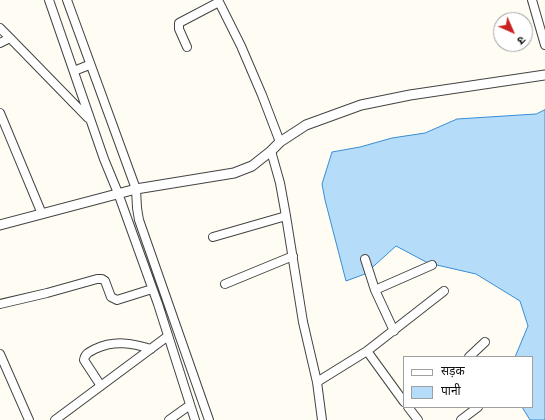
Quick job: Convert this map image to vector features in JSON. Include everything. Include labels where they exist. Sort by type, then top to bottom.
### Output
[{"type":"street","points":[[49,0],[104,159],[118,193],[168,336],[195,420]]},
{"type":"street","points":[[67,0],[89,64],[136,189],[136,208],[139,220],[209,420]]},
{"type":"street","points":[[532,0],[545,44]]},
{"type":"street","points":[[187,47],[179,29],[180,23],[218,1],[241,46],[280,142]]},
{"type":"street","points":[[0,28],[91,121]]},
{"type":"street","points":[[0,43],[10,38]]},
{"type":"street","points":[[74,71],[89,64]]},
{"type":"street","points":[[0,226],[118,193],[234,173],[252,166],[280,142],[306,125],[361,105],[410,95],[545,75]]},
{"type":"street","points":[[0,113],[42,214]]},
{"type":"street","points":[[271,151],[280,184],[303,322],[317,382],[322,420]]},
{"type":"street","points":[[213,237],[286,216]]},
{"type":"street","points":[[225,284],[293,256]]},
{"type":"street","points":[[365,260],[375,290],[394,331]]},
{"type":"street","points":[[375,290],[432,265]]},
{"type":"street","points":[[0,304],[97,279],[102,279],[105,281],[111,297],[117,300],[152,290]]},
{"type":"street","points":[[317,382],[367,351],[444,291]]},
{"type":"street","points":[[56,420],[168,336]]},
{"type":"street","points":[[470,356],[485,342]]},
{"type":"street","points":[[101,386],[84,360],[88,352],[110,344],[122,343],[135,344],[151,350]]},
{"type":"street","points":[[367,351],[403,401]]},
{"type":"street","points":[[0,354],[29,420]]},
{"type":"street","points":[[169,420],[190,405]]},
{"type":"street","points":[[409,408],[418,420]]},
{"type":"street","points":[[461,420],[477,408]]},
{"type":"water","points":[[545,110],[545,420],[530,420],[523,408],[533,408],[533,356],[515,356],[528,326],[520,301],[476,274],[428,263],[396,246],[365,274],[346,281],[322,184],[332,152],[360,147],[392,138],[425,133],[457,119],[536,114]]}]
